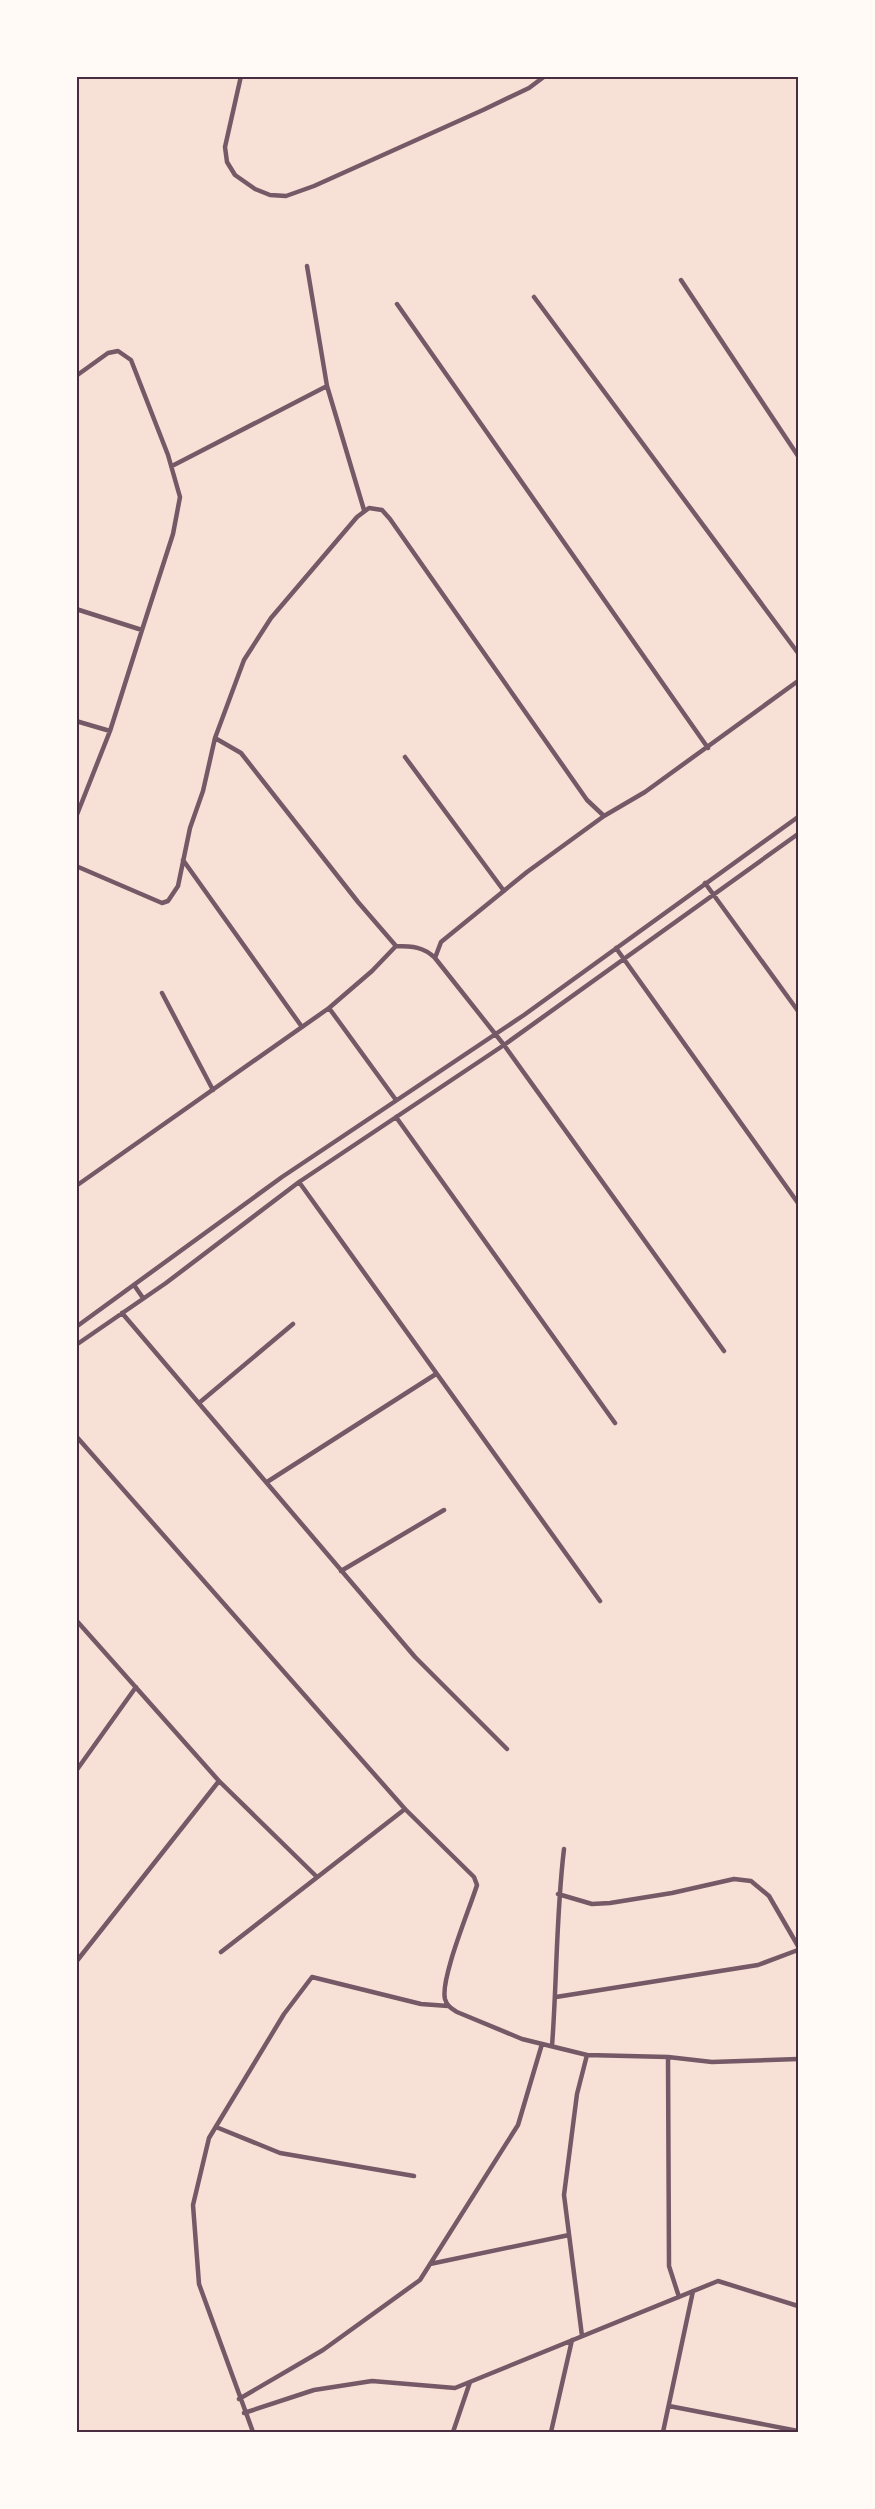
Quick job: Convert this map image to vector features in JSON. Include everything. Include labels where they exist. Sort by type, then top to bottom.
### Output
[{"type":"street","points":[[241,76],[225,147],[227,162],[236,175],[255,189],[270,195],[286,196],[315,186],[483,110],[529,88],[545,76]]},
{"type":"street","points":[[307,266],[327,386],[364,510]]},
{"type":"street","points":[[681,280],[798,456]]},
{"type":"street","points":[[534,297],[798,652]]},
{"type":"street","points":[[397,304],[708,748]]},
{"type":"street","points":[[76,376],[108,353],[118,351],[131,360],[172,466],[180,497],[177,515],[110,731],[76,817]]},
{"type":"street","points":[[172,466],[327,386]]},
{"type":"street","points":[[76,866],[112,879],[162,903],[173,896],[215,738],[244,660],[271,618],[357,516],[364,510],[374,507],[382,510],[390,519],[587,800],[604,816]]},
{"type":"street","points":[[76,609],[142,630]]},
{"type":"street","points":[[435,958],[441,942],[504,891],[604,816],[645,792],[798,681]]},
{"type":"street","points":[[76,721],[110,731]]},
{"type":"street","points":[[215,738],[241,753],[358,902],[396,946]]},
{"type":"street","points":[[405,757],[504,891]]},
{"type":"street","points":[[76,1327],[282,1177],[494,1035],[798,817]]},
{"type":"street","points":[[76,1345],[299,1182],[504,1045],[798,834]]},
{"type":"street","points":[[183,860],[302,1027]]},
{"type":"street","points":[[705,883],[798,1011]]},
{"type":"street","points":[[76,1186],[328,1008],[372,971],[396,946],[414,946],[429,952],[435,958],[504,1045],[724,1351]]},
{"type":"street","points":[[616,948],[798,1203]]},
{"type":"street","points":[[162,993],[213,1090]]},
{"type":"street","points":[[328,1008],[396,1100]]},
{"type":"street","points":[[396,1117],[615,1423]]},
{"type":"street","points":[[299,1182],[600,1602]]},
{"type":"street","points":[[134,1285],[143,1298]]},
{"type":"street","points":[[122,1313],[415,1657],[507,1749]]},
{"type":"street","points":[[199,1402],[293,1324]]},
{"type":"street","points":[[267,1482],[436,1374]]},
{"type":"street","points":[[76,1436],[405,1809],[474,1877],[477,1885],[448,1973],[444,1996],[448,2006]]},
{"type":"street","points":[[341,1570],[444,1510]]},
{"type":"street","points":[[76,1620],[219,1781],[316,1876]]},
{"type":"street","points":[[76,1772],[136,1688]]},
{"type":"street","points":[[76,1962],[219,1781]]},
{"type":"street","points":[[221,1952],[405,1809]]},
{"type":"street","points":[[552,2046],[556,1997],[558,1894],[564,1849]]},
{"type":"street","points":[[556,1997],[758,1965],[798,1948],[769,1896],[751,1881],[734,1879],[672,1893],[610,1903],[592,1904],[558,1894]]},
{"type":"street","points":[[253,2433],[199,2284],[193,2205],[209,2138],[284,2013],[312,1977],[421,2004],[448,2006],[457,2012],[522,2039],[587,2055],[668,2057],[712,2062],[798,2059]]},
{"type":"street","points":[[239,2399],[323,2350],[420,2280],[518,2125],[542,2044]]},
{"type":"street","points":[[582,2337],[564,2195],[578,2094],[587,2055]]},
{"type":"street","points":[[668,2057],[669,2266],[679,2297]]},
{"type":"street","points":[[216,2127],[280,2153],[414,2176]]},
{"type":"street","points":[[430,2264],[569,2235]]},
{"type":"street","points":[[244,2413],[314,2390],[372,2381],[455,2388],[718,2281],[798,2306]]},
{"type":"street","points":[[663,2433],[693,2291]]},
{"type":"street","points":[[551,2433],[572,2340]]},
{"type":"street","points":[[453,2433],[470,2382]]},
{"type":"street","points":[[669,2406],[798,2431]]}]
